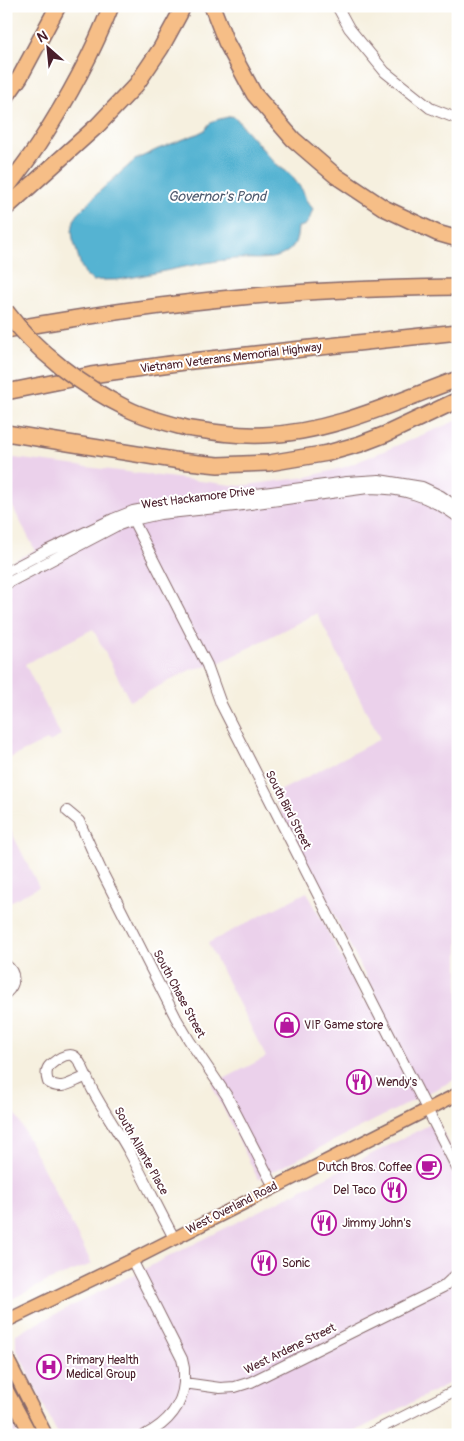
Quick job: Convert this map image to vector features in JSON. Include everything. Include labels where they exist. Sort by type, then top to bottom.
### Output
[{"type":"highway","points":[[6,97],[20,77],[58,6]]},
{"type":"highway","points":[[6,189],[37,147],[63,104],[105,22],[111,6]]},
{"type":"highway","points":[[212,6],[226,42],[254,94],[293,139],[336,176],[384,208],[437,233],[458,239]]},
{"type":"highway","points":[[6,208],[98,126],[136,85],[161,48],[181,11]]},
{"type":"highway","points":[[6,330],[130,310],[244,297],[300,292],[458,287]]},
{"type":"highway","points":[[6,311],[36,344],[64,368],[87,386],[129,410],[186,428],[228,435],[264,435],[327,426],[458,378]]},
{"type":"highway","name":"Vietnam Veterans Memorial Highway","points":[[6,392],[91,375],[192,361],[458,332]]},
{"type":"highway","points":[[6,433],[180,461],[218,465],[269,463],[328,453],[360,444],[386,434],[458,400]]},
{"type":"main road","name":"West Overland Road","points":[[6,1320],[132,1260],[458,1094]]},
{"type":"main road","points":[[6,1356],[46,1435]]},
{"type":"main road","points":[[6,1388],[32,1435]]},
{"type":"street","points":[[337,6],[349,28],[385,72],[430,108],[458,119]]},
{"type":"street","points":[[348,486],[379,480],[409,484],[422,487],[458,508]]},
{"type":"street","points":[[348,486],[394,488],[407,491],[443,506],[458,518]]},
{"type":"street","name":"West Hackamore Drive","points":[[6,584],[116,526],[133,520],[234,502],[348,486]]},
{"type":"street","name":"West Hackamore Drive","points":[[6,572],[128,512],[166,505],[234,502]]},
{"type":"street","name":"South Bird Street","points":[[133,520],[207,665],[221,704],[458,1170]]},
{"type":"street","name":"South Chase Street","points":[[67,811],[79,821],[100,868],[176,1018],[227,1096],[274,1187]]},
{"type":"street","points":[[6,965],[12,970],[14,981],[12,987],[6,993]]},
{"type":"street","name":"South Allante Place","points":[[86,1077],[106,1115],[129,1151],[174,1238]]},
{"type":"street","points":[[132,1260],[182,1359],[184,1368],[182,1396],[173,1413],[160,1427],[145,1435]]},
{"type":"street","name":"West Ardene Street","points":[[184,1383],[220,1388],[235,1387],[251,1382],[443,1287],[458,1273]]},
{"type":"street","points":[[367,1435],[458,1389]]},
{"type":"shaded area","points":[[458,420],[458,1078],[258,1179],[212,1085],[266,1057],[208,943],[307,892],[365,1002],[376,996],[272,795],[380,739],[317,613],[215,665],[192,669],[130,701],[93,629],[25,664],[61,736],[49,742],[47,740],[6,760],[6,565],[35,550],[6,494],[6,457],[240,486],[307,477],[345,467]]},
{"type":"shaded area","points":[[6,821],[39,887],[6,904]]},
{"type":"shaded area","points":[[14,1111],[92,1264],[50,1280],[6,1302],[6,1115]]},
{"type":"shaded area","points":[[437,1121],[458,1162],[458,1379],[348,1435],[58,1435],[16,1348],[16,1334]]},
{"type":"shaded area","points":[[7,1414],[18,1435],[6,1435]]},
{"type":"water","name":"Governor's Pond","points":[[232,116],[237,119],[275,163],[291,175],[313,209],[307,223],[298,227],[293,247],[277,257],[219,261],[120,280],[93,281],[86,275],[81,266],[72,231],[74,220],[81,210],[135,160],[197,134],[205,130],[209,124],[216,120]]},
{"type":"place","name":"VIP Game store","points":[[287,1025]]},
{"type":"place","name":"Wendy's","points":[[359,1082]]},
{"type":"place","name":"Dutch Bros. Coffee","points":[[429,1167]]},
{"type":"place","name":"Del Taco","points":[[394,1190]]},
{"type":"place","name":"Jimmy John's","points":[[324,1223]]},
{"type":"place","name":"Sonic","points":[[264,1263]]},
{"type":"place","name":"Primary Health Medical Group","points":[[49,1367]]}]
